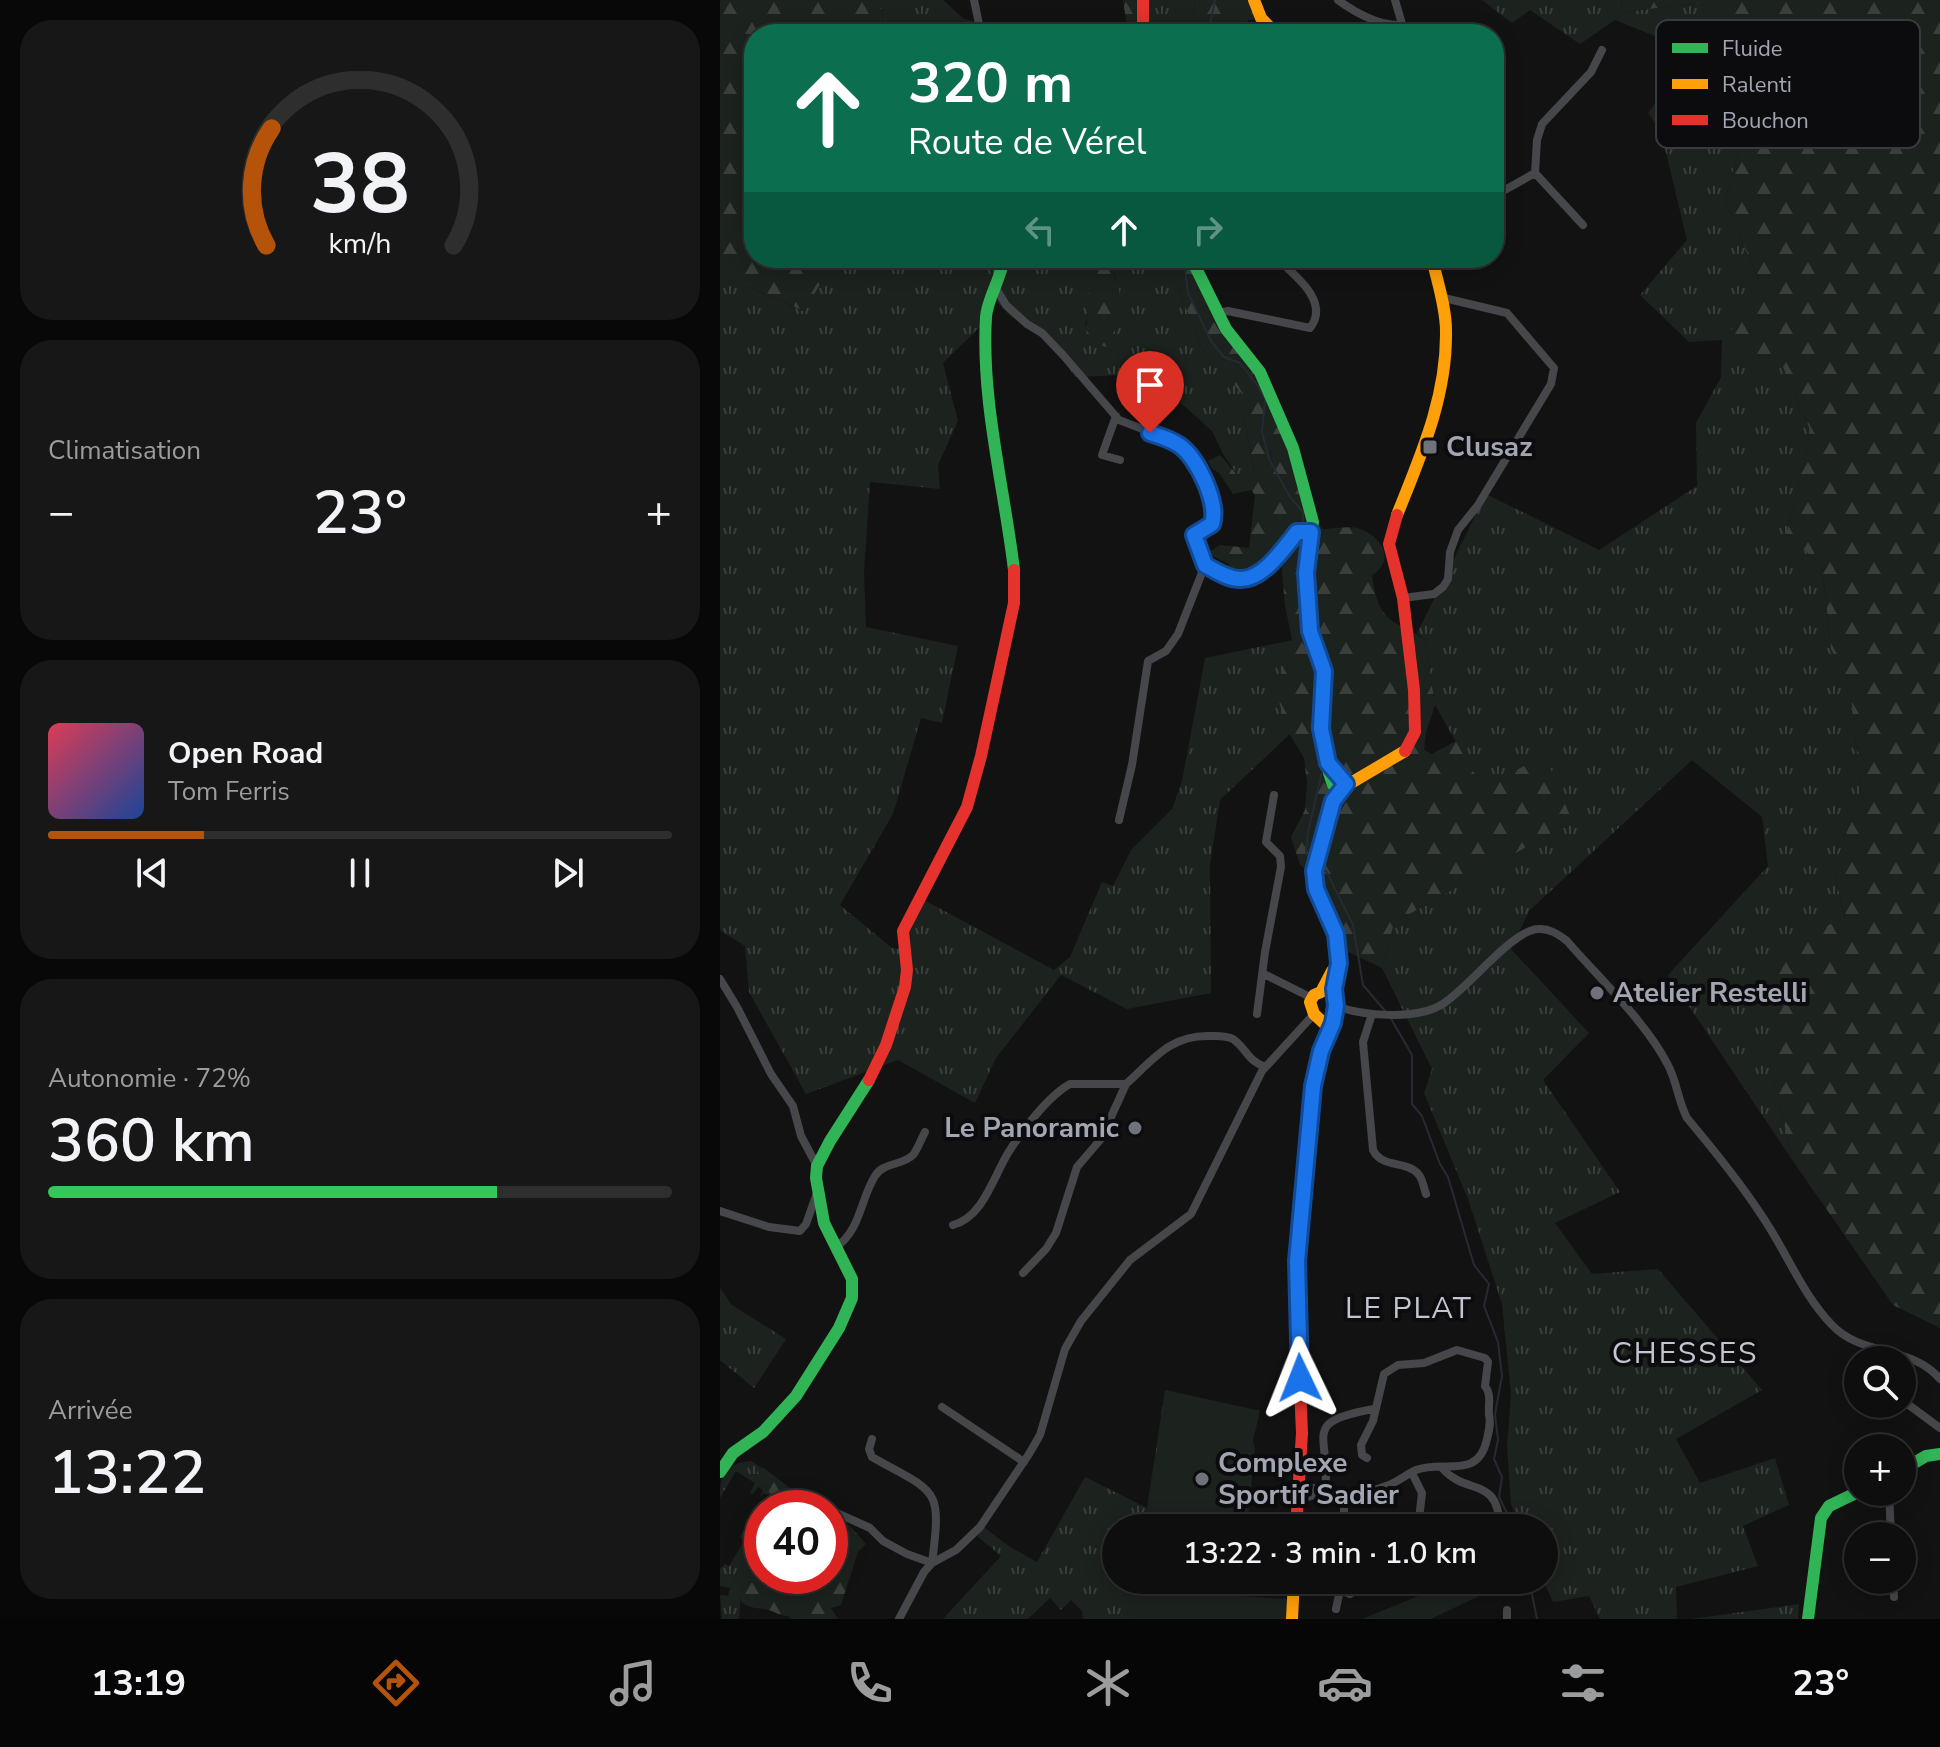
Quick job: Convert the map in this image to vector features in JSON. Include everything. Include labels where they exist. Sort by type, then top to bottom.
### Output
[{"type":"street","points":[[974,0],[979,24]]},
{"type":"street","points":[[1143,0],[1143,24]]},
{"type":"street","points":[[1254,0],[1267,24]]},
{"type":"street","points":[[1395,0],[1400,24]]},
{"type":"street","points":[[1340,1],[1366,16],[1390,24]]},
{"type":"street","points":[[1583,225],[1535,173],[1537,140],[1542,124],[1591,72],[1602,50]]},
{"type":"street","points":[[1504,190],[1535,173]]},
{"type":"street","points":[[720,1472],[733,1453],[763,1432],[796,1396],[847,1313],[854,1289],[852,1279],[824,1223],[817,1193],[817,1166],[865,1089],[886,1045],[905,987],[907,970],[903,931],[967,807],[1004,655],[1014,603],[1014,569],[985,370],[986,312],[997,290],[1002,268]]},
{"type":"street","points":[[1196,268],[1226,329],[1250,357],[1270,389],[1293,448],[1313,522],[1255,576],[1242,580],[1205,565]]},
{"type":"street","points":[[1218,313],[1228,311],[1306,329],[1314,325],[1316,315],[1310,292],[1286,268]]},
{"type":"street","points":[[899,1619],[924,1572],[932,1563],[956,1550],[980,1527],[1024,1462],[1040,1435],[1071,1335],[1130,1260],[1191,1214],[1265,1067],[1317,1016],[1328,1017],[1327,1001],[1338,953],[1336,934],[1314,880],[1328,816],[1343,787],[1402,754],[1413,739],[1415,703],[1403,598],[1390,540],[1432,429],[1440,393],[1446,328],[1434,268]]},
{"type":"street","points":[[997,290],[1006,305],[1042,333],[1116,416],[1182,447],[1193,458],[1214,505],[1212,524],[1194,535],[1205,565],[1178,634],[1166,651],[1148,661],[1132,765],[1119,820]]},
{"type":"street","points":[[1403,598],[1434,594],[1443,587],[1448,579],[1450,552],[1458,530],[1478,505],[1516,444],[1551,384],[1554,368],[1507,313],[1440,297]]},
{"type":"street","points":[[1116,416],[1102,455],[1120,460]]},
{"type":"street","points":[[1304,532],[1313,642],[1324,671],[1320,718],[1328,763],[1343,787]]},
{"type":"street","points":[[1257,1014],[1282,862],[1266,842],[1274,795]]},
{"type":"street","points":[[1264,974],[1327,1001],[1372,1014],[1415,1013],[1440,1006],[1529,930],[1548,929],[1558,934],[1654,1041],[1670,1068],[1687,1118],[1763,1216],[1794,1272],[1829,1323],[1845,1337],[1862,1345],[1915,1360],[1940,1379]]},
{"type":"street","points":[[720,979],[771,1074],[793,1106],[801,1136],[817,1166]]},
{"type":"street","points":[[1327,1001],[1310,1006],[1326,1025],[1327,1037]]},
{"type":"street","points":[[1297,1514],[1302,1416],[1297,1261],[1313,1086],[1332,1028],[1327,1001]]},
{"type":"street","points":[[1372,1014],[1363,1042],[1373,1150],[1383,1160],[1419,1174],[1426,1194]]},
{"type":"street","points":[[1023,1273],[1046,1249],[1056,1233],[1077,1167],[1101,1139],[1126,1084],[1176,1041],[1187,1037],[1232,1039],[1251,1060],[1265,1067]]},
{"type":"street","points":[[953,1225],[962,1223],[977,1210],[1017,1139],[1064,1087],[1078,1083],[1126,1084]]},
{"type":"street","points":[[835,1248],[847,1240],[875,1174],[886,1166],[905,1161],[915,1153],[925,1132]]},
{"type":"street","points":[[720,1211],[769,1227],[800,1231],[806,1224],[817,1193]]},
{"type":"street","points":[[1298,1485],[1344,1494],[1372,1491],[1424,1468],[1477,1461],[1484,1452],[1491,1421],[1490,1392],[1485,1386],[1488,1362],[1485,1358],[1457,1350],[1424,1363],[1398,1365],[1384,1374],[1373,1421],[1360,1451],[1367,1458]]},
{"type":"street","points":[[942,1407],[1024,1462]]},
{"type":"street","points":[[1325,1492],[1324,1430],[1333,1419],[1374,1409]]},
{"type":"street","points":[[1916,1410],[1940,1428]]},
{"type":"street","points":[[872,1439],[869,1449],[872,1457],[923,1486],[935,1500],[937,1520],[932,1563]]},
{"type":"street","points":[[1916,1461],[1939,1451]]},
{"type":"street","points":[[1442,1468],[1457,1483],[1490,1494],[1498,1514]]},
{"type":"street","points":[[1412,1473],[1422,1493],[1420,1514]]},
{"type":"street","points":[[1298,1500],[1325,1492]]},
{"type":"street","points":[[1344,1494],[1344,1514]]},
{"type":"street","points":[[1808,1619],[1821,1518],[1829,1506],[1844,1499]]},
{"type":"street","points":[[848,1518],[870,1528],[883,1541],[907,1554],[932,1563]]},
{"type":"street","points":[[1292,1619],[1293,1594]]},
{"type":"street","points":[[1336,1609],[1339,1594]]},
{"type":"green space","points":[[720,0],[872,0],[882,11],[883,24],[744,24],[744,268],[830,268],[804,311],[752,288],[720,279]]},
{"type":"green space","points":[[872,0],[943,0],[964,19],[964,24],[883,24],[882,11]]},
{"type":"green space","points":[[1123,0],[1149,0],[1149,24],[1127,24]]},
{"type":"green space","points":[[1149,0],[1195,0],[1192,24],[1149,24]]},
{"type":"green space","points":[[1195,0],[1252,0],[1257,19],[1248,20],[1247,24],[1192,24]]},
{"type":"green space","points":[[1482,0],[1621,0],[1622,12],[1702,3],[1710,20],[1656,20],[1656,37],[1615,20],[1580,44],[1530,10],[1512,23]]},
{"type":"green space","points":[[1621,0],[1940,0],[1940,1328],[1893,1305],[1793,1161],[1770,1064],[1778,949],[1845,917],[1834,870],[1861,790],[1850,687],[1831,649],[1822,565],[1786,535],[1811,432],[1783,367],[1722,340],[1764,293],[1725,201],[1739,148],[1920,148],[1920,20],[1710,20],[1702,3],[1622,12]]},
{"type":"green space","points":[[964,19],[984,24],[964,24]]},
{"type":"green space","points":[[1656,102],[1656,125],[1648,113]]},
{"type":"green space","points":[[1665,148],[1739,148],[1725,201],[1764,293],[1783,367],[1811,432],[1786,535],[1822,565],[1831,649],[1850,686],[1861,790],[1834,870],[1845,918],[1770,1064],[1793,1161],[1668,975],[1768,866],[1762,817],[1692,760],[1529,911],[1511,949],[1589,1033],[1543,1080],[1620,1192],[1555,1223],[1592,1274],[1658,1269],[1762,1390],[1676,1439],[1700,1483],[1775,1458],[1789,1505],[1743,1526],[1758,1566],[1676,1587],[1677,1619],[1600,1619],[1589,1596],[1553,1602],[1549,1594],[1558,1594],[1558,1514],[1515,1514],[1511,1504],[1507,1447],[1511,1394],[1502,1304],[1468,1199],[1424,1093],[1432,1069],[1382,968],[1394,923],[1572,821],[1483,789],[1435,705],[1425,640],[1417,633],[1486,494],[1599,550],[1697,486],[1696,423],[1721,377],[1722,340],[1689,342],[1640,295],[1687,240]]},
{"type":"green space","points":[[830,268],[1082,268],[1088,282],[1089,299],[1085,327],[1116,280],[1112,268],[1170,268],[1202,348],[1243,395],[1243,414],[1254,471],[1239,477],[1212,431],[1149,374],[1075,377],[1053,346],[1010,316],[996,301],[988,319],[943,363],[958,421],[938,465],[940,489],[870,482],[864,573],[866,627],[958,646],[942,723],[921,718],[893,814],[840,905],[892,948],[898,949],[924,900],[1054,970],[1070,957],[1102,882],[1113,886],[1131,850],[1172,809],[1182,781],[1205,658],[1293,640],[1297,660],[1291,733],[1220,800],[1210,865],[1211,993],[1127,1009],[1061,975],[996,1058],[975,1103],[898,1060],[806,1094],[749,992],[745,946],[720,930],[720,279],[752,288],[803,311]]},
{"type":"green space","points":[[1082,268],[1111,268],[1125,308],[1107,347],[1088,343],[1086,278]]},
{"type":"green space","points":[[1170,268],[1204,268],[1202,286],[1262,380],[1273,405],[1308,515],[1323,529],[1353,527],[1365,531],[1382,548],[1384,562],[1372,575],[1380,606],[1394,622],[1425,640],[1435,705],[1424,750],[1432,754],[1456,741],[1483,788],[1545,755],[1572,821],[1394,923],[1382,968],[1344,950],[1322,882],[1300,865],[1291,837],[1305,810],[1307,783],[1304,758],[1287,730],[1278,698],[1284,663],[1296,660],[1285,605],[1281,560],[1272,557],[1241,576],[1226,571],[1229,564],[1207,553],[1220,545],[1249,548],[1255,495],[1251,490],[1233,494],[1208,461],[1220,455],[1239,477],[1254,470],[1243,414],[1233,401],[1242,394],[1202,348]]},
{"type":"green space","points":[[720,1288],[732,1305],[786,1339],[754,1388],[720,1360]]},
{"type":"green space","points":[[1165,1390],[1260,1411],[1160,1514],[1102,1514],[1102,1594],[1153,1594],[1158,1619],[1083,1619],[1082,1611],[1071,1600],[1061,1610],[1050,1598],[1028,1619],[943,1619],[1001,1556],[977,1536],[984,1527],[1037,1562],[1085,1477],[1147,1508]]},
{"type":"green space","name":"Complexe Sportif Sadier","points":[[1165,1390],[1260,1411],[1253,1441],[1255,1450],[1248,1514],[1148,1514]]},
{"type":"green space","points":[[751,1461],[760,1467],[757,1476],[767,1490],[758,1487],[752,1490],[755,1483],[736,1471],[720,1498],[723,1476],[735,1464]]},
{"type":"green space","points":[[764,1468],[793,1490],[766,1490],[759,1482],[757,1469]]},
{"type":"green space","points":[[848,1525],[866,1544],[858,1552],[848,1583]]},
{"type":"green space","points":[[744,1541],[744,1587],[739,1619],[722,1619],[720,1595],[728,1596],[730,1588],[720,1586],[720,1569],[725,1564],[729,1566]]},
{"type":"green space","points":[[744,1587],[744,1594],[788,1594],[795,1597],[801,1594],[845,1594],[841,1605],[831,1608],[838,1619],[791,1619],[741,1602]]},
{"type":"green space","name":"Complexe Sportif Sadier","points":[[1144,1594],[1240,1594],[1287,1599],[1288,1619],[1131,1619]]},
{"type":"green space","points":[[1423,1594],[1484,1594],[1431,1619],[1362,1619]]},
{"type":"green space","points":[[1799,1604],[1798,1619],[1691,1619]]},
{"type":"waterway","points":[[1210,24],[1215,0]]},
{"type":"waterway","points":[[1185,268],[1188,293],[1211,341],[1224,357],[1240,363],[1265,400],[1262,432],[1269,459],[1290,497],[1303,512],[1303,528]]},
{"type":"waterway","points":[[1301,572],[1302,534]]},
{"type":"waterway","points":[[1310,864],[1306,852],[1308,832],[1322,772],[1311,726],[1317,695]]},
{"type":"waterway","points":[[1321,870],[1326,871],[1353,925],[1363,985],[1386,1012]]},
{"type":"waterway","points":[[1390,1017],[1412,1055],[1412,1104],[1422,1116],[1448,1177],[1474,1265],[1489,1284],[1484,1306],[1498,1342],[1502,1376],[1495,1414],[1498,1440],[1494,1459],[1502,1477],[1499,1497],[1508,1514]]},
{"type":"waterway","points":[[1532,1594],[1537,1619]]},
{"type":"traffic: fast","points":[[1002,268],[987,310],[985,349],[990,412],[1014,570]]},
{"type":"traffic: fast","points":[[1196,268],[1226,329],[1260,372],[1293,448],[1313,522],[1306,573],[1310,631],[1324,671],[1321,729],[1329,773],[1333,785],[1339,790]]},
{"type":"traffic: fast","points":[[720,1472],[733,1453],[763,1432],[796,1396],[839,1328],[852,1298],[852,1279],[824,1223],[816,1178],[817,1166],[830,1141],[869,1080]]},
{"type":"traffic: fast","points":[[1916,1462],[1926,1456],[1940,1454]]},
{"type":"traffic: fast","points":[[1808,1619],[1821,1518],[1829,1506],[1844,1499]]},
{"type":"traffic: slow","points":[[1254,0],[1267,24]]},
{"type":"traffic: slow","points":[[1397,515],[1431,425],[1442,379],[1446,322],[1434,268]]},
{"type":"traffic: slow","points":[[1299,1242],[1313,1086],[1321,1051],[1332,1028],[1339,963],[1336,934],[1316,889],[1314,871],[1328,816],[1339,790],[1405,751]]},
{"type":"traffic: slow","points":[[1327,1037],[1326,1025],[1314,1014],[1310,1002],[1314,995],[1321,992],[1332,971]]},
{"type":"traffic: slow","points":[[1292,1619],[1293,1594]]},
{"type":"traffic: jam","points":[[1143,0],[1143,24]]},
{"type":"traffic: jam","points":[[1397,515],[1389,544],[1403,598],[1414,690],[1415,732],[1405,751]]},
{"type":"traffic: jam","points":[[869,1080],[886,1045],[905,987],[907,970],[903,931],[967,807],[1014,603],[1014,570]]},
{"type":"traffic: jam","points":[[1297,1514],[1302,1433],[1296,1298],[1299,1242]]},
{"type":"place","name":"Clusaz","points":[[1430,447]]},
{"type":"place","name":"Atelier Restelli","points":[[1597,993]]},
{"type":"place","name":"Le Panoramic","points":[[1135,1128]]},
{"type":"place","name":"Complexe Sportif Sadier","points":[[1202,1479]]},
{"type":"district","name":"LE PLAT","points":[[1409,1308]]},
{"type":"district","name":"CHESSES","points":[[1685,1353]]},
{"type":"route","points":[[1150,433],[1182,447],[1193,458],[1214,505],[1212,524],[1194,535],[1205,565],[1242,580],[1255,576],[1297,532],[1311,532],[1306,573],[1310,631],[1324,671],[1321,729],[1328,763],[1346,784],[1333,801],[1314,871],[1316,889],[1338,941],[1339,963],[1332,1028],[1321,1051],[1313,1086],[1297,1261],[1300,1378]]}]
